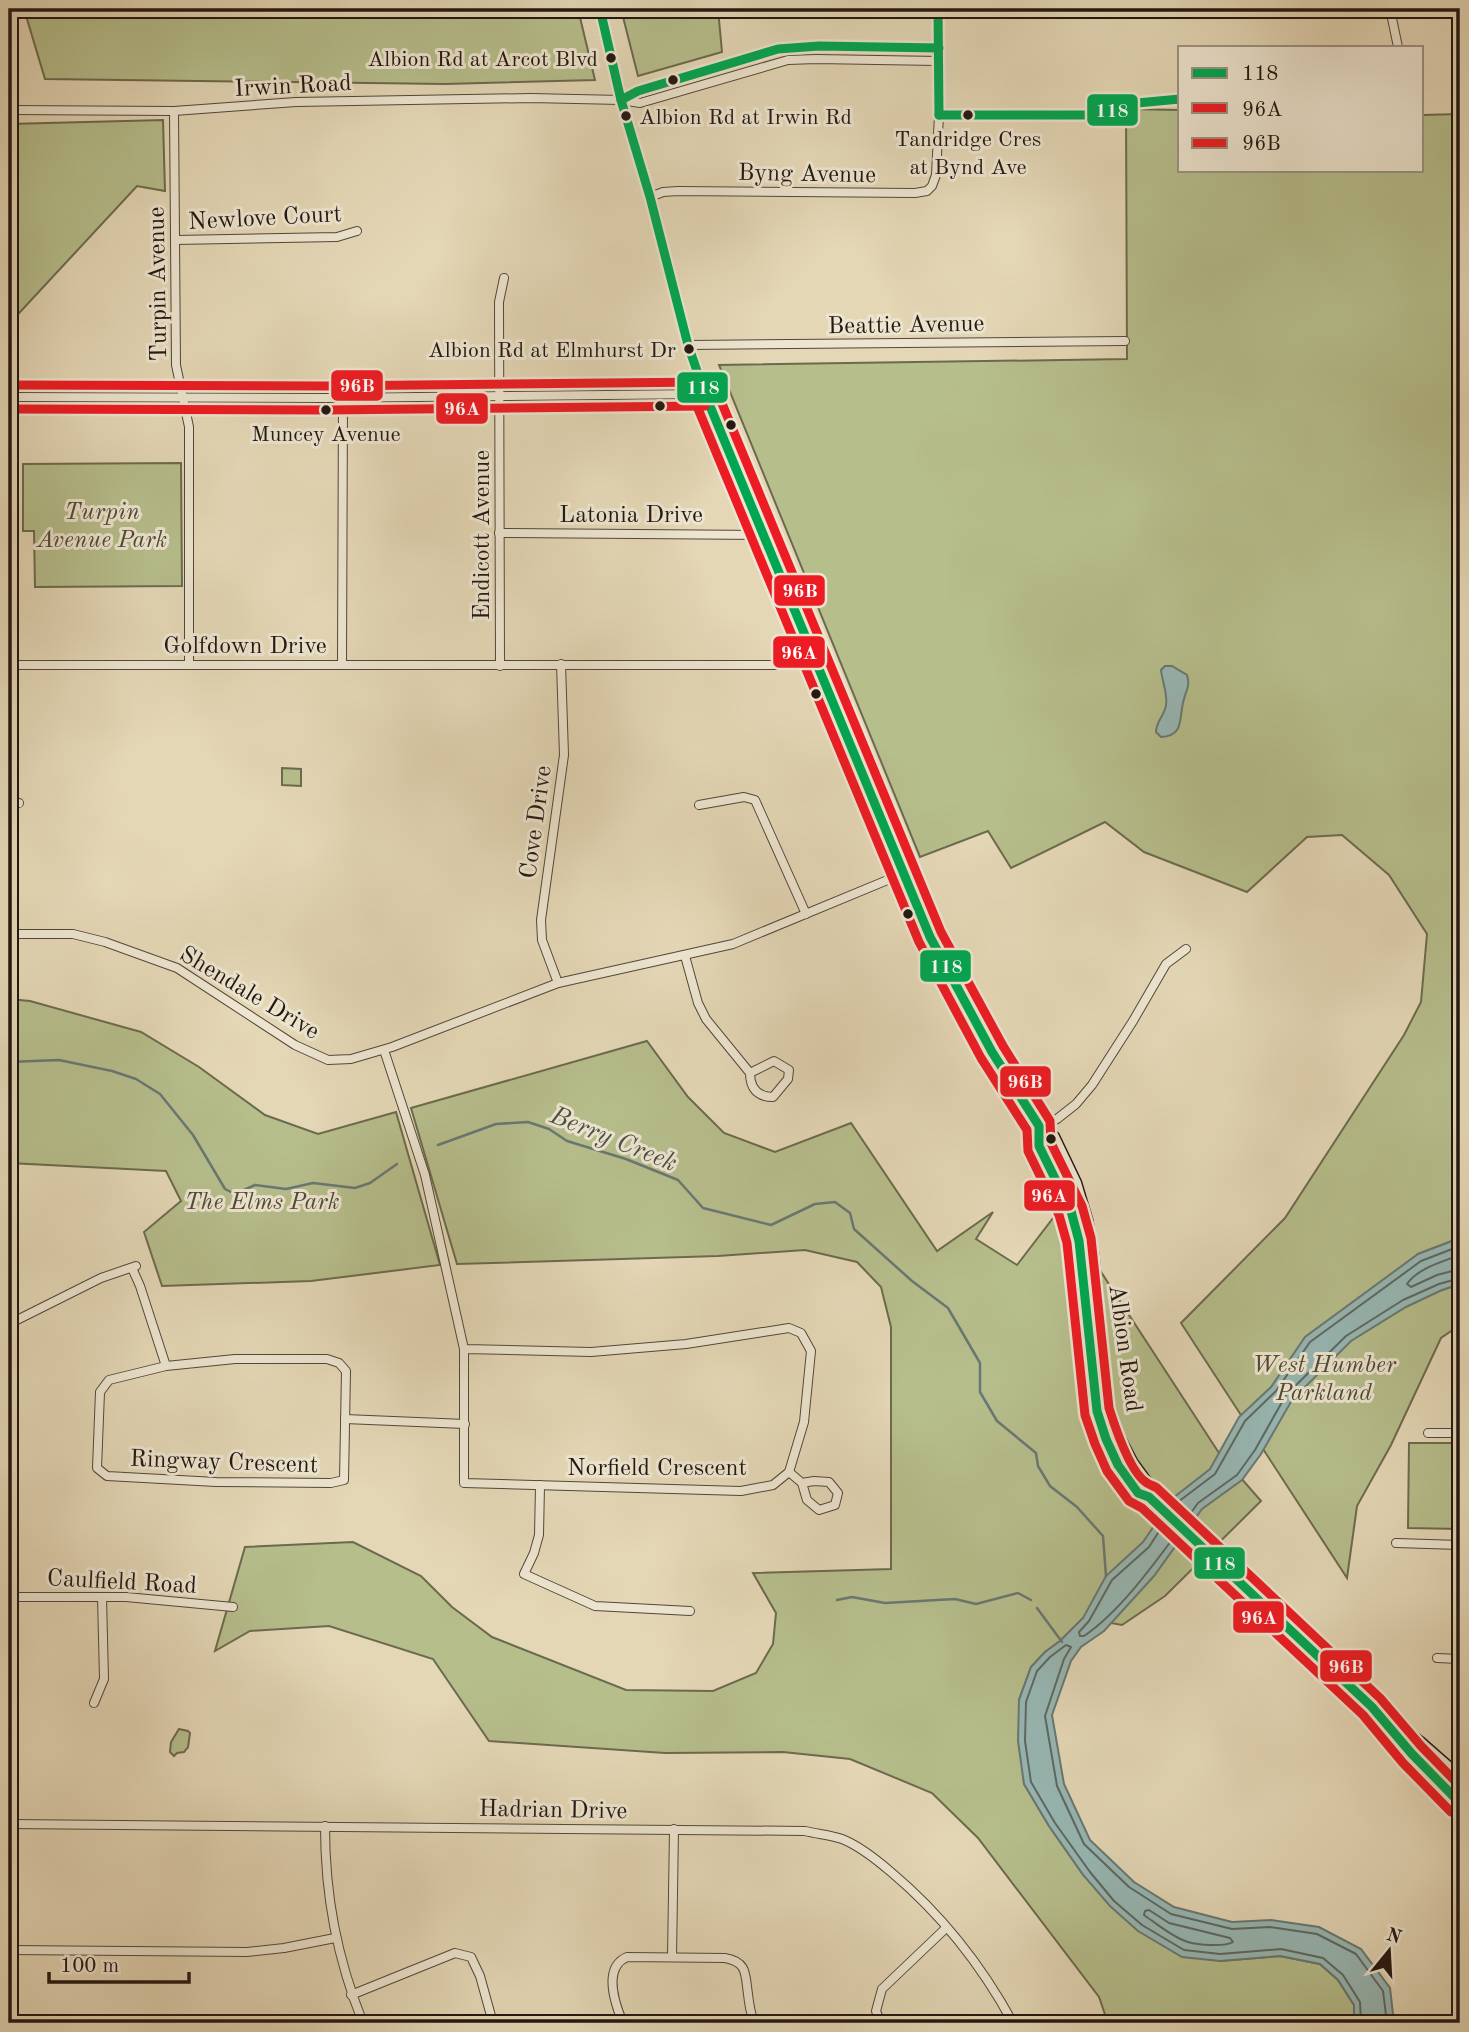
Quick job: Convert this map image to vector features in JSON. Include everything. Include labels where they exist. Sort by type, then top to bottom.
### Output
[{"type":"main road","name":"Albion Road","points":[[600,9],[621,100],[650,197],[688,345],[705,394],[930,937],[992,1052],[1039,1126],[1054,1137],[1076,1183],[1093,1254],[1108,1404],[1118,1435],[1132,1462],[1148,1484],[1149,1497]]},
{"type":"main road","name":"Albion Road","points":[[1039,1126],[1039,1146],[1062,1190],[1079,1241],[1097,1411],[1118,1465],[1138,1493],[1149,1497],[1372,1707],[1412,1754],[1460,1803]]},
{"type":"main road","name":"Albion Road","points":[[1372,1707],[1420,1742],[1460,1777]]},
{"type":"street","points":[[938,9],[939,115],[1094,115],[1154,100],[1178,99]]},
{"type":"street","points":[[1390,9],[1398,46]]},
{"type":"street","points":[[621,100],[638,91],[778,49],[939,48]]},
{"type":"street","name":"Irwin Road","points":[[9,110],[174,111],[296,102],[531,98],[621,100],[640,103],[788,60],[939,61]]},
{"type":"street","name":"Turpin Avenue","points":[[174,111],[176,365],[189,427],[188,665]]},
{"type":"street","name":"Byng Avenue","points":[[650,197],[663,192],[678,191],[928,191],[936,176],[939,115]]},
{"type":"street","name":"Newlove Court","points":[[174,240],[337,237],[357,231]]},
{"type":"street","name":"Endicott Avenue","points":[[500,666],[499,302],[504,278]]},
{"type":"street","name":"Beattie Avenue","points":[[688,345],[1125,341]]},
{"type":"street","points":[[9,397],[343,398],[705,394]]},
{"type":"street","points":[[342,664],[343,398]]},
{"type":"street","name":"Latonia Drive","points":[[499,533],[763,535]]},
{"type":"street","name":"Cove Drive","points":[[558,983],[542,940],[541,920],[564,755],[561,664]]},
{"type":"street","name":"Golfdown Drive","points":[[9,665],[817,665]]},
{"type":"street","points":[[699,805],[744,797],[755,800],[806,914]]},
{"type":"street","points":[[9,802],[19,803]]},
{"type":"street","name":"Shendale Drive","points":[[9,934],[73,934],[105,942],[177,968],[295,1045],[328,1060],[351,1059],[384,1050],[558,983],[733,944],[905,875]]},
{"type":"street","points":[[1039,1126],[1057,1119],[1076,1104],[1092,1086],[1166,964],[1186,949]]},
{"type":"street","points":[[685,956],[698,1003],[706,1019],[750,1073],[750,1082],[755,1092],[763,1097],[773,1097],[788,1079],[789,1070],[774,1061],[750,1073]]},
{"type":"street","name":"Norfield Crescent","points":[[384,1050],[425,1175],[464,1349],[464,1483],[741,1491],[773,1485],[789,1472]]},
{"type":"street","points":[[10,1320],[101,1278],[134,1267],[166,1366]]},
{"type":"street","points":[[464,1349],[591,1352],[686,1344],[789,1328],[802,1333],[811,1351],[804,1422],[789,1472],[802,1482],[807,1500],[819,1510],[835,1505],[838,1493],[829,1482],[802,1482]]},
{"type":"street","name":"Ringway Crescent","points":[[235,1359],[327,1359],[339,1363],[346,1371],[345,1419],[344,1480],[331,1483],[245,1483],[107,1476],[97,1468],[100,1392],[109,1380],[166,1366],[235,1359]]},
{"type":"street","points":[[345,1419],[464,1424]]},
{"type":"street","points":[[1428,1433],[1460,1433]]},
{"type":"street","points":[[540,1485],[539,1535],[524,1574],[595,1606],[690,1611]]},
{"type":"street","points":[[1396,1543],[1460,1545]]},
{"type":"street","name":"Caulfield Road","points":[[9,1597],[102,1597],[233,1607]]},
{"type":"street","points":[[93,1703],[104,1679],[102,1597]]},
{"type":"street","points":[[1437,1658],[1460,1659]]},
{"type":"street","name":"Hadrian Drive","points":[[9,1824],[805,1831],[842,1839],[874,1858],[912,1890],[975,1962],[1013,2023]]},
{"type":"street","points":[[325,1826],[325,1859],[335,1938],[351,1995],[363,2023]]},
{"type":"street","points":[[672,1957],[674,1829]]},
{"type":"street","points":[[881,2023],[876,2011],[882,1989],[946,1928]]},
{"type":"street","points":[[9,1950],[247,1952],[335,1938]]},
{"type":"street","points":[[351,1995],[455,1953],[471,1957],[480,1976],[493,2023]]},
{"type":"street","points":[[623,2023],[613,1983],[615,1966],[627,1957],[732,1959],[740,1964],[746,1975],[754,2023]]},
{"type":"green space","points":[[24,9],[578,9],[595,80],[445,84],[45,79]]},
{"type":"green space","points":[[621,9],[718,9],[722,52],[638,76]]},
{"type":"green space","name":"West Humber Parkland","points":[[1126,109],[1178,110],[1178,172],[1424,172],[1424,115],[1460,114],[1460,1238],[1418,1254],[1442,1290],[1460,1284],[1460,1325],[1441,1338],[1391,1445],[1357,1506],[1347,1578],[1181,1323],[1285,1218],[1404,1035],[1421,1002],[1427,934],[1389,875],[1342,835],[1307,837],[1247,892],[1144,852],[1105,822],[1011,868],[988,831],[920,857],[719,365],[1127,359]]},
{"type":"green space","points":[[163,120],[165,191],[137,186],[9,324],[9,124]]},
{"type":"green space","name":"Turpin Avenue Park","points":[[181,463],[182,586],[35,587],[34,531],[23,531],[23,464]]},
{"type":"green space","points":[[282,768],[301,769],[301,786],[282,785]]},
{"type":"green space","name":"The Elms Park","points":[[9,999],[30,1001],[141,1032],[199,1067],[265,1115],[318,1134],[396,1112],[440,1265],[311,1281],[162,1286],[144,1232],[181,1201],[166,1171],[9,1163]]},
{"type":"green space","points":[[647,1041],[688,1097],[724,1133],[775,1152],[851,1123],[937,1251],[993,1212],[976,1239],[1017,1265],[1060,1209],[1219,1453],[1261,1501],[1165,1596],[1122,1625],[1083,1618],[1031,1667],[1019,1700],[1024,1784],[1084,1876],[1220,1961],[1280,1956],[1320,1964],[1338,1980],[1354,2005],[1354,2023],[1108,2023],[1099,1997],[978,1838],[932,1793],[850,1759],[783,1752],[665,1753],[489,1741],[433,1659],[329,1626],[250,1631],[215,1651],[245,1547],[353,1542],[421,1576],[452,1607],[492,1637],[626,1690],[713,1691],[756,1673],[773,1644],[776,1613],[753,1573],[891,1569],[891,1327],[881,1287],[857,1262],[805,1250],[718,1256],[457,1264],[411,1108]]},
{"type":"green space","points":[[1409,1443],[1460,1443],[1460,1529],[1408,1528]]},
{"type":"green space","points":[[179,1729],[190,1733],[188,1747],[174,1756],[170,1752],[171,1742]]},
{"type":"water","points":[[1165,666],[1172,666],[1187,675],[1188,682],[1179,726],[1174,734],[1161,737],[1156,732],[1166,705],[1161,670]]},
{"type":"water","points":[[1460,1238],[1460,1284],[1406,1307],[1351,1341],[1292,1400],[1261,1454],[1242,1480],[1202,1509],[1154,1576],[1104,1631],[1081,1647],[1071,1661],[1052,1715],[1064,1784],[1090,1840],[1134,1882],[1174,1907],[1232,1922],[1271,1920],[1319,1927],[1361,1949],[1390,1988],[1394,2023],[1354,2023],[1354,2005],[1338,1980],[1320,1964],[1280,1956],[1220,1961],[1182,1957],[1138,1931],[1110,1906],[1084,1876],[1024,1784],[1018,1741],[1019,1700],[1031,1667],[1083,1618],[1106,1576],[1143,1542],[1173,1498],[1210,1469],[1239,1417],[1271,1387],[1305,1337],[1418,1254]]},
{"type":"waterway","name":"Berry Creek","points":[[9,1062],[59,1060],[136,1079],[160,1094],[193,1135],[225,1189],[235,1194],[255,1185],[286,1189],[313,1183],[355,1188],[370,1183],[397,1164]]},
{"type":"waterway","name":"Berry Creek","points":[[438,1145],[496,1124],[528,1122],[549,1129],[567,1141],[626,1159],[678,1180],[703,1208],[771,1225],[815,1204],[835,1202],[850,1213],[854,1229],[912,1281],[948,1308],[980,1363],[980,1392],[997,1421],[1036,1453],[1038,1466],[1050,1486],[1077,1507],[1103,1536],[1106,1576]]},
{"type":"waterway","points":[[837,1600],[852,1597],[885,1603],[955,1599],[976,1604],[1018,1593],[1031,1600]]},
{"type":"waterway","points":[[1037,1608],[1062,1642]]},
{"type":"transit line","name":"118","points":[[600,9],[621,100],[650,197],[688,345],[705,394],[930,937],[992,1052],[1039,1126],[1039,1146],[1071,1211],[1079,1241],[1097,1411],[1118,1465],[1138,1493],[1149,1497],[1372,1707],[1412,1754],[1460,1803]]},
{"type":"transit line","name":"118","points":[[938,9],[939,115]]},
{"type":"transit line","name":"118","points":[[621,100],[638,91],[778,49],[819,46],[939,48]]},
{"type":"transit line","name":"118","points":[[939,115],[1094,115],[1137,103],[1178,99]]},
{"type":"transit line","name":"96B","points":[[9,385],[326,386],[705,382]]},
{"type":"transit line","name":"96B","points":[[716,389],[941,932],[1003,1046],[1050,1121],[1051,1143],[1082,1206],[1091,1238],[1109,1408],[1129,1460],[1141,1478],[1157,1488],[1380,1698],[1460,1786]]},
{"type":"transit line","name":"96A","points":[[694,399],[919,942],[981,1058],[1027,1130],[1028,1151],[1059,1215],[1067,1243],[1085,1415],[1107,1471],[1129,1501],[1142,1508],[1363,1715],[1403,1763],[1451,1812]]},
{"type":"transit line","name":"96A","points":[[9,409],[326,410],[705,406]]},
{"type":"place","name":"Albion Rd at Arcot Blvd","points":[[611,58]]},
{"type":"place","name":"Tandridge Cres at Bynd Ave","points":[[968,115]]},
{"type":"place","name":"Albion Rd at Irwin Rd","points":[[626,116]]},
{"type":"place","name":"Albion Rd at Elmhurst Dr","points":[[689,349]]},
{"type":"place","name":"Muncey Avenue","points":[[326,410]]}]
